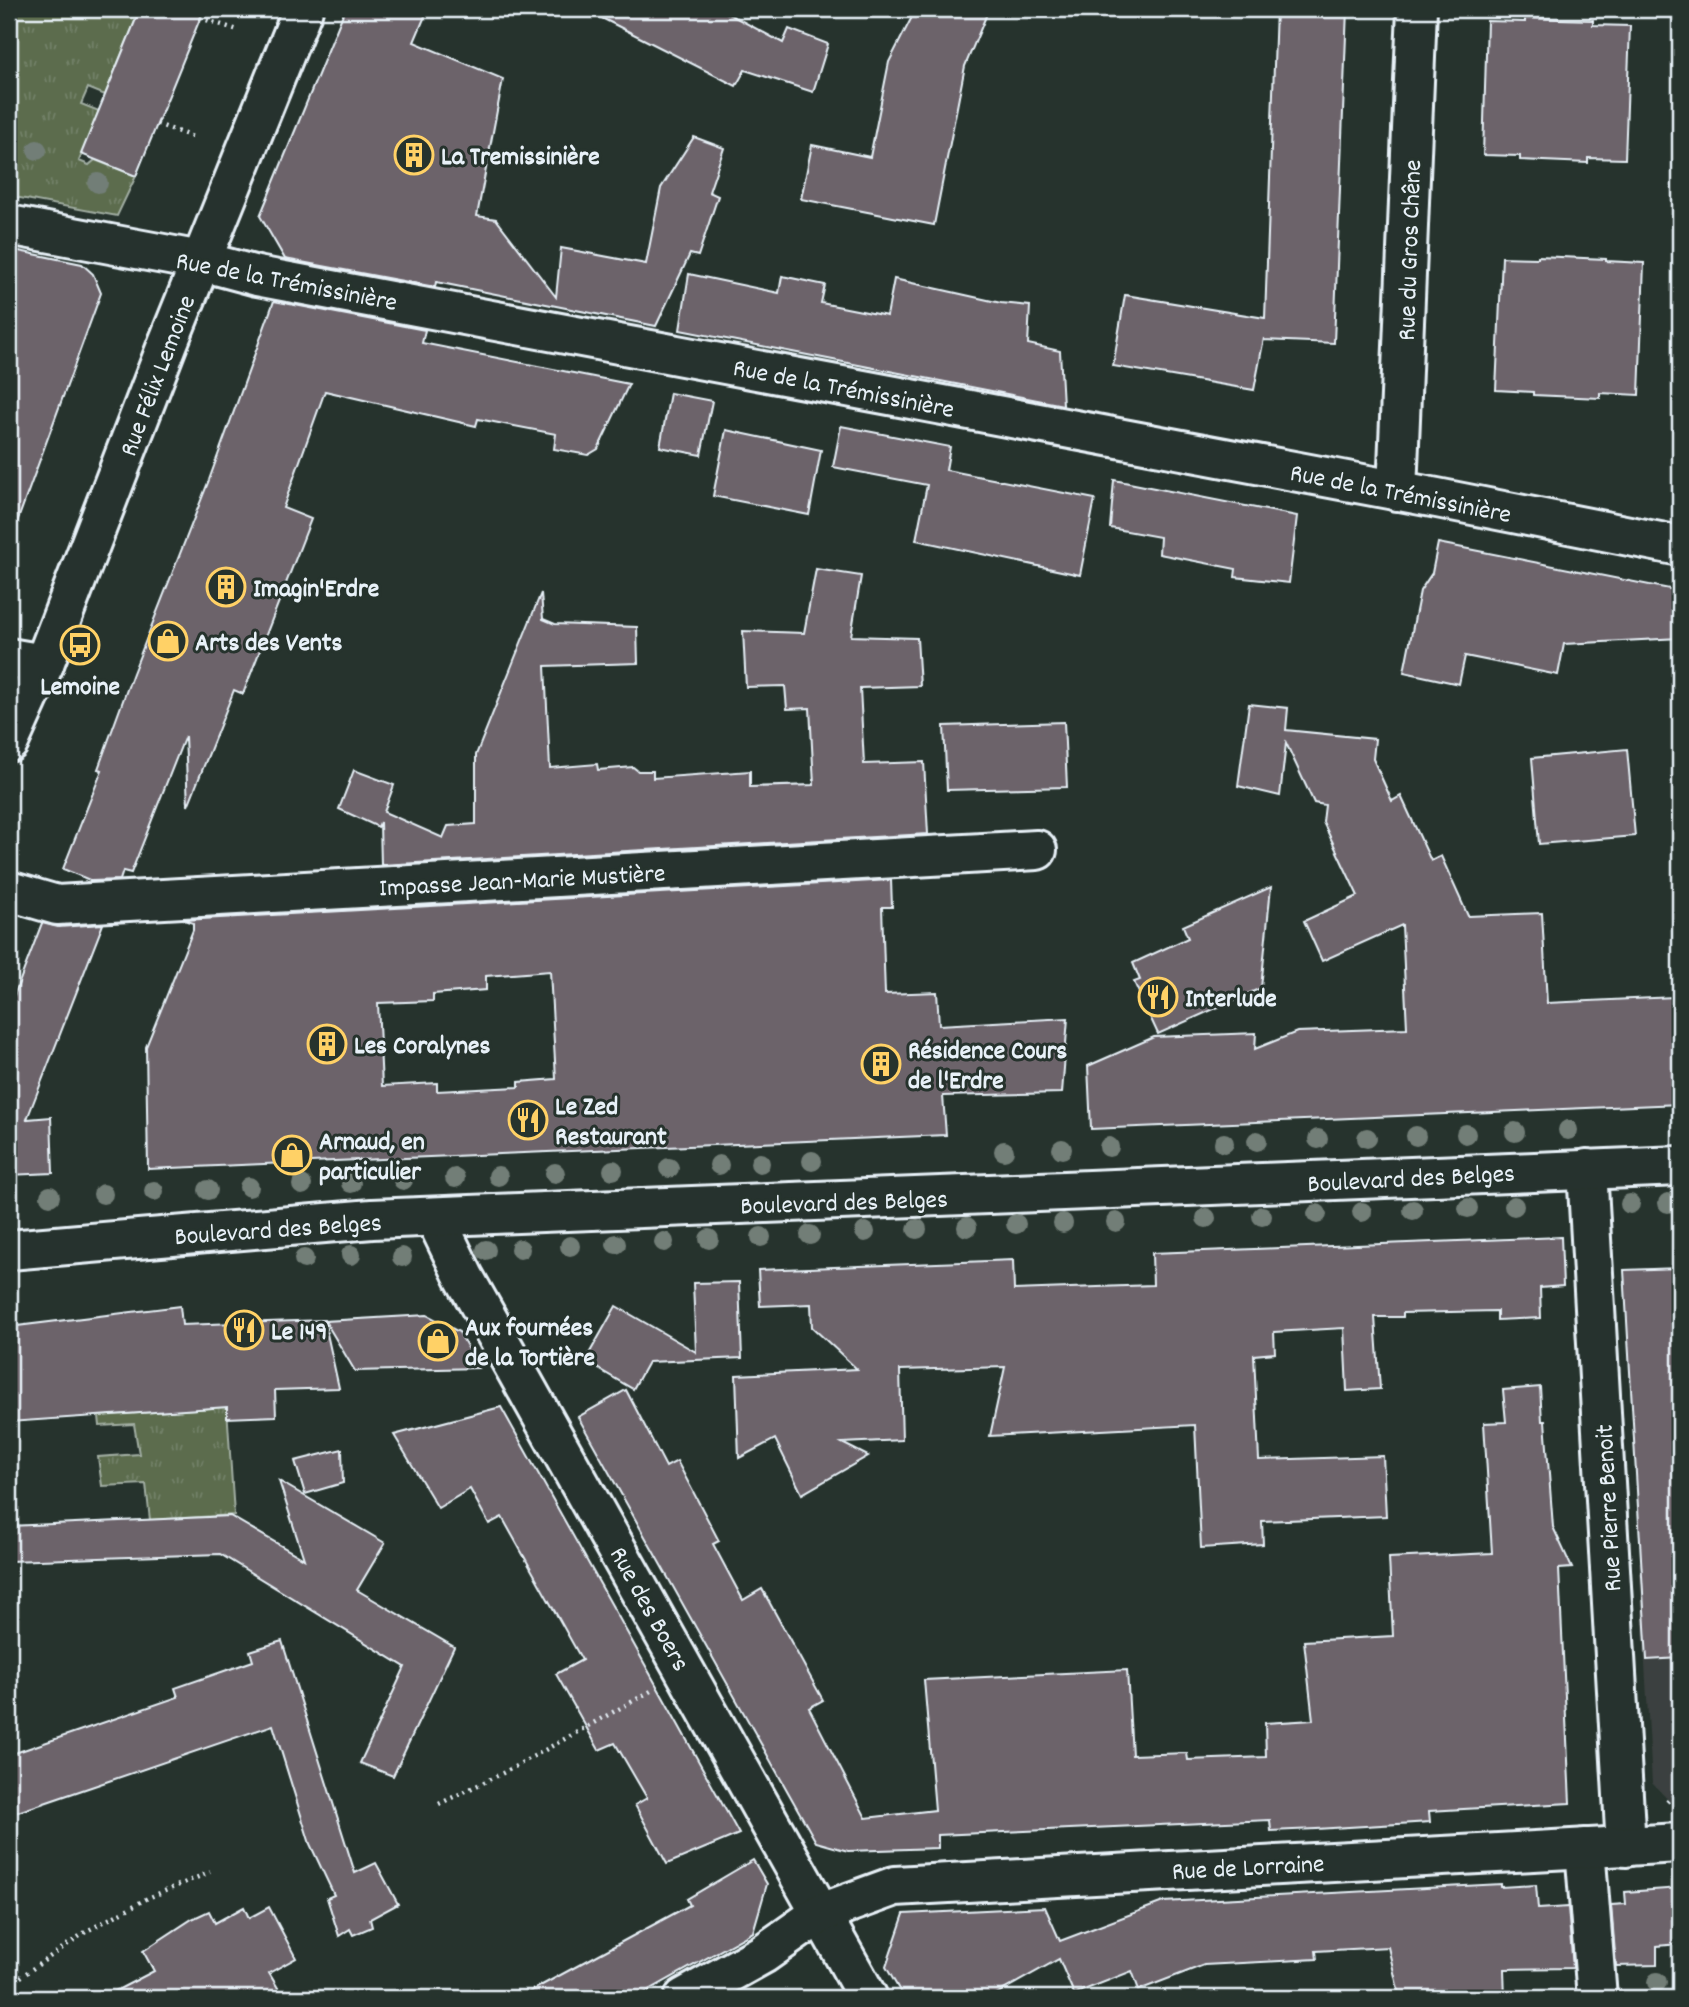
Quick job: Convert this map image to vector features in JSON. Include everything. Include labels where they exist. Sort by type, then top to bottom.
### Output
[{"type":"street","name":"Rue Félix Lemoine","points":[[9,742],[26,661],[201,261],[303,9]]},
{"type":"street","name":"Rue du Gros Chêne","points":[[1397,491],[1418,9]]},
{"type":"street","name":"Rue de la Trémissinière","points":[[9,225],[201,261],[257,276],[1680,546]]},
{"type":"street","name":"Impasse Jean-Marie Mustière","points":[[9,891],[57,905],[1037,849]]},
{"type":"street","name":"Boulevard des Belges","points":[[9,1250],[341,1221],[1680,1166]]},
{"type":"street","name":"Rue Pierre Benoit","points":[[1587,1169],[1626,1847]]},
{"type":"street","name":"Rue des Boers","points":[[435,1217],[464,1277],[868,1998]]},
{"type":"street","name":"Rue de Lorraine","points":[[684,1998],[763,1954],[821,1913],[895,1886],[1680,1843]]},
{"type":"street","points":[[1585,1848],[1597,1998]]},
{"type":"path","points":[[200,18],[238,30]]},
{"type":"path","points":[[157,124],[192,137]]},
{"type":"path","points":[[439,1804],[507,1771],[687,1672]]},
{"type":"path","points":[[1671,1798],[1680,1789]]},
{"type":"path","points":[[9,1984],[87,1931],[148,1898],[210,1872]]},
{"type":"shaded area","points":[[1680,1560],[1680,1812],[1652,1783],[1639,1562]]},
{"type":"green space","points":[[9,9],[140,9],[105,95],[88,88],[81,104],[99,111],[79,161],[89,165],[95,160],[136,176],[117,216],[9,196]]},
{"type":"green space","points":[[227,1407],[234,1515],[150,1520],[146,1484],[102,1486],[98,1457],[139,1454],[134,1424],[100,1426],[99,1416]]},
{"type":"building","points":[[140,9],[204,9],[136,176],[81,154]]},
{"type":"building","name":"La Tremissinière","points":[[345,9],[428,9],[414,42],[503,79],[477,216],[496,219],[556,297],[561,248],[646,264],[661,188],[694,137],[724,148],[709,192],[718,196],[698,256],[690,254],[656,326],[436,282],[435,287],[285,259],[260,216]]},
{"type":"building","points":[[584,9],[720,9],[783,43],[789,29],[828,44],[813,92],[745,70],[736,86]]},
{"type":"building","points":[[916,9],[989,9],[965,66],[934,225],[801,199],[812,145],[870,157],[889,62]]},
{"type":"building","points":[[1276,9],[1347,9],[1334,343],[1264,338],[1254,390],[1113,366],[1125,295],[1265,318]]},
{"type":"building","points":[[1525,18],[1593,20],[1593,25],[1630,26],[1625,159],[1588,158],[1588,163],[1520,160],[1520,156],[1483,155],[1487,21],[1525,22]]},
{"type":"building","points":[[9,249],[82,264],[93,274],[101,293],[13,533],[9,532]]},
{"type":"building","points":[[1538,256],[1644,263],[1639,395],[1600,393],[1600,398],[1533,395],[1533,392],[1496,390],[1502,257]]},
{"type":"building","points":[[689,274],[779,293],[782,276],[825,285],[821,303],[887,316],[894,279],[1001,303],[1030,306],[1028,344],[1060,351],[1063,405],[680,330]]},
{"type":"building","points":[[274,301],[425,330],[422,343],[629,384],[598,449],[588,455],[554,449],[556,434],[478,419],[476,426],[325,391],[283,508],[311,519],[243,694],[234,690],[188,806],[185,736],[131,873],[123,871],[120,880],[92,881],[63,869],[102,770],[98,769],[133,673],[209,480]]},
{"type":"building","points":[[670,393],[712,401],[701,455],[660,447]]},
{"type":"building","points":[[841,426],[950,447],[946,470],[1095,499],[1080,575],[916,540],[927,485],[833,467]]},
{"type":"building","points":[[726,430],[821,450],[809,515],[713,496]]},
{"type":"building","points":[[1114,480],[1297,516],[1289,583],[1235,577],[1236,569],[1159,554],[1160,537],[1110,528]]},
{"type":"building","points":[[1438,543],[1680,591],[1680,638],[1564,644],[1558,675],[1465,656],[1459,684],[1404,672],[1420,591],[1432,573]]},
{"type":"building","points":[[816,569],[861,576],[851,636],[917,638],[920,686],[860,688],[864,764],[924,762],[928,834],[381,865],[380,822],[378,827],[339,809],[354,770],[394,785],[384,812],[443,838],[448,826],[476,824],[476,755],[541,593],[543,619],[555,624],[637,627],[638,663],[545,666],[550,768],[597,764],[598,770],[633,767],[638,771],[653,771],[653,778],[750,771],[750,787],[814,785],[810,708],[787,709],[785,686],[746,687],[743,631],[804,633]]},
{"type":"building","points":[[1249,704],[1288,708],[1286,730],[1375,739],[1373,759],[1392,801],[1401,796],[1431,861],[1441,856],[1468,916],[1542,913],[1547,1003],[1674,997],[1675,1029],[1680,1029],[1680,1104],[1091,1129],[1088,1066],[1154,1037],[1256,1033],[1255,1049],[1297,1032],[1407,1028],[1402,925],[1322,961],[1304,921],[1358,896],[1323,822],[1325,805],[1314,803],[1286,743],[1280,796],[1238,786]]},
{"type":"building","points":[[1064,722],[1067,787],[947,790],[944,726]]},
{"type":"building","points":[[1627,749],[1635,836],[1539,844],[1532,758]]},
{"type":"building","points":[[891,880],[892,907],[882,907],[885,994],[937,992],[939,1025],[1068,1018],[1062,1093],[943,1096],[946,1135],[148,1169],[146,1047],[193,930],[193,923],[184,920]],"holes":[[[550,971],[556,1079],[519,1082],[519,1087],[437,1091],[437,1083],[382,1086],[378,1003],[433,1001],[433,994],[486,990],[486,976]]]},
{"type":"building","points":[[1271,887],[1261,988],[1158,1034],[1134,982],[1140,980],[1133,963],[1188,938],[1183,926]]},
{"type":"building","points":[[42,923],[58,927],[103,924],[27,1119],[51,1117],[53,1173],[9,1175],[9,1009]]},
{"type":"building","points":[[1561,1237],[1563,1286],[1540,1288],[1541,1318],[1497,1320],[1497,1311],[1403,1313],[1403,1317],[1375,1317],[1380,1389],[1347,1391],[1344,1328],[1274,1332],[1275,1353],[1254,1355],[1259,1460],[1383,1456],[1386,1516],[1262,1521],[1263,1544],[1201,1548],[1195,1425],[990,1436],[1005,1367],[900,1370],[902,1440],[842,1443],[868,1456],[802,1494],[775,1439],[739,1458],[736,1375],[857,1369],[812,1327],[811,1304],[760,1306],[758,1270],[1013,1260],[1014,1290],[1153,1285],[1152,1253]]},
{"type":"building","points":[[1680,1268],[1680,1658],[1647,1660],[1624,1270]]},
{"type":"building","points":[[739,1282],[742,1358],[648,1362],[633,1389],[585,1361],[616,1306],[696,1352],[693,1283]]},
{"type":"building","points":[[180,1306],[182,1325],[324,1320],[339,1388],[275,1390],[276,1416],[227,1418],[227,1407],[9,1422],[9,1327]]},
{"type":"building","points":[[427,1315],[459,1332],[479,1368],[355,1371],[325,1321]]},
{"type":"building","points":[[1540,1387],[1553,1527],[1572,1568],[1559,1569],[1570,1803],[1429,1811],[1430,1822],[1316,1829],[1271,1831],[1270,1820],[938,1835],[938,1848],[848,1851],[816,1842],[578,1417],[626,1390],[666,1467],[677,1461],[719,1541],[713,1544],[743,1600],[762,1589],[823,1700],[809,1708],[866,1818],[935,1810],[924,1680],[1127,1670],[1132,1755],[1187,1753],[1188,1760],[1266,1757],[1265,1723],[1313,1720],[1304,1641],[1393,1636],[1389,1558],[1492,1553],[1484,1423],[1506,1422],[1503,1390]]},
{"type":"building","points":[[501,1407],[739,1834],[667,1864],[635,1805],[647,1798],[615,1743],[599,1750],[556,1674],[582,1660],[502,1517],[489,1524],[470,1489],[438,1508],[394,1435]]},
{"type":"building","points":[[342,1449],[343,1483],[305,1494],[295,1461]]},
{"type":"building","points":[[279,1481],[385,1543],[357,1590],[454,1647],[393,1776],[360,1763],[405,1667],[220,1554],[9,1561],[9,1526],[230,1516],[304,1559]]},
{"type":"building","points":[[282,1641],[355,1873],[376,1863],[398,1904],[370,1919],[372,1927],[353,1935],[350,1929],[339,1936],[327,1898],[334,1895],[310,1844],[273,1725],[9,1815],[9,1755],[178,1697],[175,1688],[253,1661],[250,1651]]},
{"type":"building","points":[[753,1860],[767,1884],[753,1932],[635,1998],[518,1998],[690,1905],[687,1899]]},
{"type":"building","points":[[1501,1884],[1501,1887],[1536,1885],[1538,1909],[1568,1907],[1573,1968],[1504,1969],[1505,1998],[1400,1998],[1388,1947],[1316,1951],[1317,1959],[1204,1965],[1139,1990],[1132,1971],[1074,1994],[1059,1959],[989,1998],[904,1998],[886,1967],[904,1914],[1045,1907],[1060,1941],[1163,1902]]},
{"type":"building","points":[[1680,1888],[1680,1944],[1657,1946],[1657,1965],[1616,1966],[1611,1905],[1626,1904],[1625,1892]]},
{"type":"building","points":[[244,1907],[249,1918],[269,1907],[296,1958],[269,1973],[284,1998],[102,1998],[154,1971],[143,1951],[192,1919],[209,1911],[215,1923]]},
{"type":"place","name":"La Tremissinière","points":[[414,155]]},
{"type":"place","name":"Imagin'Erdre","points":[[226,587]]},
{"type":"place","name":"Arts des Vents","points":[[168,641]]},
{"type":"place","name":"Lemoine","points":[[80,645]]},
{"type":"place","name":"Interlude","points":[[1158,997]]},
{"type":"place","name":"Les Coralynes","points":[[327,1044]]},
{"type":"place","name":"Résidence Cours de l'Erdre","points":[[881,1064]]},
{"type":"place","name":"Le Zed Restaurant","points":[[528,1120]]},
{"type":"place","name":"Arnaud, en particulier","points":[[292,1155]]},
{"type":"place","name":"Le 149","points":[[244,1330]]},
{"type":"place","name":"Aux fournées de la Tortière","points":[[438,1341]]}]
